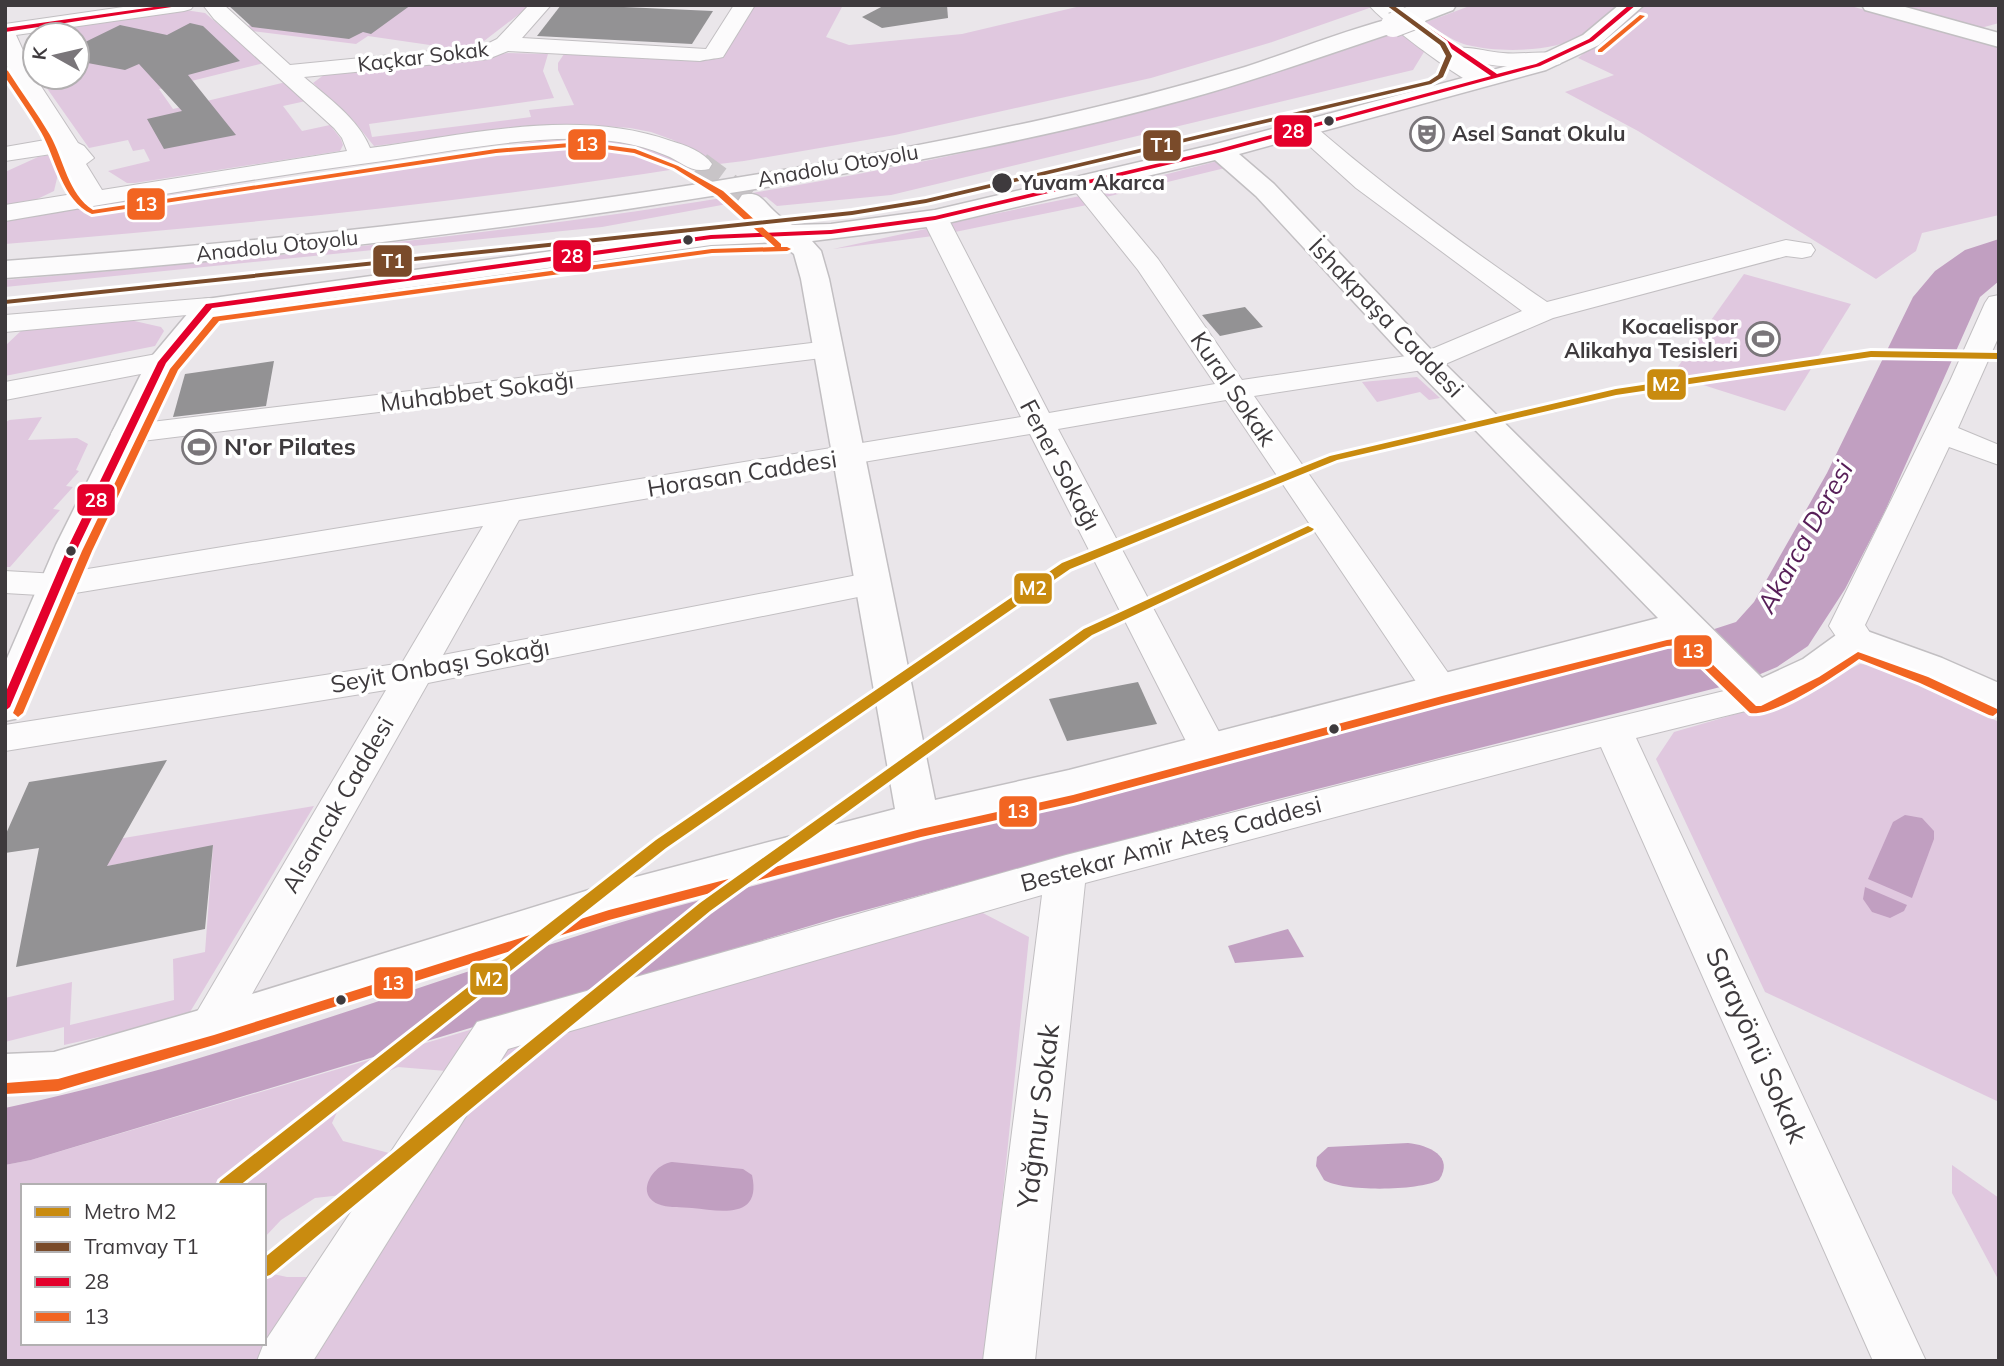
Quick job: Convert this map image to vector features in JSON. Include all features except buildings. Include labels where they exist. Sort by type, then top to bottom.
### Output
[{"type":"main road","name":"Anadolu Otoyolu","points":[[5,255],[230,236],[435,214],[718,173],[897,143],[1159,85],[1395,12],[1445,5]]},
{"type":"main road","points":[[5,708],[57,585],[162,362],[209,306],[711,236],[831,232],[935,218],[1220,151],[1303,128],[1471,71],[1552,60],[1591,40],[1633,5]]},
{"type":"main road","points":[[1873,5],[1999,40]]},
{"type":"main road","name":"Anadolu Otoyolu","points":[[5,270],[224,253],[433,228],[597,206],[871,161],[1041,127],[1172,95],[1295,59],[1395,12]]},
{"type":"main road","name":"İshakpaşa Caddesi","points":[[1220,151],[1265,190],[1426,362],[1750,689]]},
{"type":"main road","points":[[751,201],[785,220],[831,232]]},
{"type":"main road","points":[[751,201],[764,217],[807,251],[815,279],[918,819]]},
{"type":"main road","points":[[711,236],[746,219],[752,211],[751,201]]},
{"type":"main road","points":[[5,1074],[54,1072],[209,1027],[605,902],[918,819],[1069,785],[1437,685],[1664,629],[1692,631]]},
{"type":"main road","points":[[1856,639],[1929,667],[1999,699]]},
{"type":"main road","name":"Bestekar Amir Ateş Caddesi","points":[[1750,689],[1816,668],[1856,639]]},
{"type":"street","points":[[104,196],[78,175],[67,145],[7,43],[74,13],[184,5]]},
{"type":"street","points":[[213,5],[220,15],[287,72],[350,133],[361,157]]},
{"type":"street","name":"Kaçkar Sokak","points":[[287,72],[474,54],[498,49],[541,5]]},
{"type":"street","points":[[505,44],[707,53],[745,5]]},
{"type":"street","points":[[1395,12],[1471,71],[1505,60],[1552,60]]},
{"type":"street","points":[[1303,128],[1365,183],[1466,259],[1543,312]]},
{"type":"street","points":[[5,213],[361,157],[538,133],[588,131],[635,136],[675,150],[700,164]]},
{"type":"street","points":[[5,154],[67,145],[78,151],[97,178],[104,196]]},
{"type":"street","points":[[39,208],[65,193],[74,185],[78,175]]},
{"type":"street","name":"Kural Sokak","points":[[1083,185],[1148,265],[1437,685]]},
{"type":"street","name":"Fener Sokağı","points":[[935,218],[1208,747]]},
{"type":"street","name":"Horasan Caddesi","points":[[5,582],[57,585],[850,456],[1234,390],[1426,362],[1543,312],[1786,248],[1802,250]]},
{"type":"street","points":[[1856,639],[1847,626],[1965,381],[1999,303]]},
{"type":"street","points":[[5,324],[209,306]]},
{"type":"street","name":"Muhabbet Sokağı","points":[[126,434],[828,350]]},
{"type":"street","points":[[5,391],[162,362]]},
{"type":"street","points":[[1939,432],[1999,456]]},
{"type":"street","name":"Alsancak Caddesi","points":[[209,1027],[508,511]]},
{"type":"street","name":"Seyit Onbaşı Sokağı","points":[[5,738],[414,673],[873,583]]},
{"type":"street","name":"Bestekar Amir Ateş Caddesi","points":[[284,1361],[493,1035],[808,942],[1066,871],[1614,730],[1750,689]]},
{"type":"street","name":"Sarayönü Sokak","points":[[1614,730],[1900,1361]]},
{"type":"street","name":"Yağmur Sokak","points":[[1009,1361],[1066,871]]},
{"type":"shaded area","points":[[288,5],[531,5],[471,51],[368,36],[356,44],[252,31],[246,27]]},
{"type":"shaded area","points":[[745,5],[843,5],[826,37],[849,45],[962,34],[1085,5],[1378,5],[1269,43],[1151,78],[895,135],[719,164],[673,140],[651,132],[578,124],[374,146],[353,120],[313,83],[325,74],[508,53],[548,54],[543,71],[554,98],[369,124],[372,137],[531,117],[529,110],[574,105],[558,70],[558,63],[564,54],[683,60],[715,52]]},
{"type":"shaded area","points":[[1472,5],[1621,5],[1583,36],[1556,45],[1526,50],[1480,48],[1436,31],[1422,31],[1412,34],[1427,47],[1413,70],[891,195],[777,206],[766,197],[602,227],[5,287],[5,280],[378,244],[564,221],[749,194],[933,159],[1116,117],[1295,66]]},
{"type":"shaded area","points":[[1642,5],[1847,5],[1999,47],[1999,215],[1922,233],[1916,251],[1876,279],[1638,131],[1565,92],[1614,75],[1578,58]]},
{"type":"shaded area","points":[[1892,5],[1999,5],[1999,23],[1977,29]]},
{"type":"shaded area","points":[[185,10],[205,13],[264,63],[159,89],[173,109],[286,82],[306,101],[283,106],[302,131],[330,125],[343,145],[340,151],[127,183],[108,171],[150,161],[144,149],[133,151],[128,140],[89,148],[49,91],[91,91],[91,24]]},
{"type":"shaded area","points":[[581,139],[637,146],[663,154],[689,167],[519,192],[348,212],[5,244],[5,219],[539,141]]},
{"type":"shaded area","points":[[51,155],[58,174],[54,191],[27,204],[5,206],[5,172],[38,157]]},
{"type":"shaded area","points":[[1218,161],[1225,168],[1106,197],[1101,191]]},
{"type":"shaded area","points":[[1080,196],[1087,205],[955,232],[950,223]]},
{"type":"shaded area","points":[[930,228],[933,236],[833,249]]},
{"type":"shaded area","name":"Kocaelispor Alikahya Tesisleri","points":[[1744,274],[1851,304],[1785,411],[1672,375]]},
{"type":"shaded area","points":[[130,320],[161,327],[164,331],[155,346],[5,376],[5,346],[23,329]]},
{"type":"shaded area","points":[[1417,377],[1440,398],[1429,400],[1420,392],[1377,402],[1362,382]]},
{"type":"shaded area","points":[[42,417],[28,440],[77,438],[88,444],[76,470],[79,471],[66,486],[73,487],[53,509],[60,510],[10,567],[5,567],[5,423],[9,420]]},
{"type":"shaded area","points":[[1860,664],[1881,666],[1999,722],[1999,1102],[1765,992],[1656,759],[1674,732],[1788,699]]},
{"type":"shaded area","points":[[314,806],[187,1017],[64,1045],[64,1027],[5,1042],[5,998],[72,982],[70,1025],[174,1000],[173,959],[205,952],[213,846],[102,867],[106,841]]},
{"type":"shaded area","points":[[979,911],[1029,937],[986,1361],[307,1361],[507,1048]]},
{"type":"shaded area","points":[[473,1029],[446,1071],[398,1067],[371,1079],[344,1097],[332,1123],[343,1141],[393,1154],[369,1192],[315,1198],[281,1220],[266,1236],[266,1184],[21,1184],[21,1345],[266,1345],[266,1272],[287,1277],[314,1277],[258,1361],[5,1361],[5,1165],[31,1160]]},
{"type":"shaded area","points":[[1952,1165],[1999,1198],[1999,1281],[1952,1193]]},
{"type":"water","name":"Akarca Deresi","points":[[1999,239],[1999,281],[1980,297],[1885,511],[1845,589],[1808,646],[1777,667],[1744,681],[1254,805],[836,918],[31,1160],[5,1165],[5,1108],[88,1089],[252,1042],[659,911],[1529,678],[1662,646],[1736,622],[1754,602],[1827,473],[1913,297],[1935,271],[1965,250]]},
{"type":"water","points":[[1905,815],[1922,818],[1934,831],[1934,839],[1912,898],[1868,879],[1893,822]]},
{"type":"water","points":[[1865,887],[1907,905],[1904,911],[1890,918],[1872,912],[1863,899]]},
{"type":"water","points":[[1288,929],[1304,957],[1235,963],[1228,946]]},
{"type":"water","points":[[1408,1143],[1424,1146],[1437,1153],[1444,1164],[1439,1180],[1399,1188],[1347,1187],[1324,1180],[1316,1166],[1317,1157],[1328,1147]]},
{"type":"water","points":[[672,1162],[743,1169],[752,1175],[751,1200],[736,1210],[726,1211],[658,1204],[648,1193],[649,1180],[659,1168]]},
{"type":"tunnel","points":[[700,164],[751,201]]},
{"type":"metro line","name":"M2","points":[[229,1184],[661,844],[1066,566],[1334,458],[1616,392],[1871,354],[1999,356]]},
{"type":"metro line","name":"M2","points":[[266,1267],[705,907],[1088,632],[1308,529]]},
{"type":"tram line","name":"T1","points":[[5,302],[852,213],[926,201],[1431,82],[1441,76],[1449,56],[1443,44],[1389,5]]},
{"type":"transit line","name":"28","points":[[5,30],[182,5]]},
{"type":"transit line","name":"28","points":[[1391,5],[1494,75]]},
{"type":"transit line","name":"28","points":[[209,306],[711,237],[831,232],[935,218],[1220,151],[1538,65],[1591,40],[1633,5]]},
{"type":"transit line","name":"13","points":[[1600,51],[1642,16]]},
{"type":"transit line","name":"13","points":[[5,71],[50,142],[73,194],[92,212],[496,151],[583,144],[635,151],[676,167],[720,193],[778,246]]},
{"type":"transit line","name":"13","points":[[18,713],[87,551],[174,369],[216,319],[712,251],[787,249]]},
{"type":"transit line","name":"28","points":[[5,707],[74,545],[162,362],[209,306]]},
{"type":"transit line","name":"13","points":[[6,1089],[58,1085],[214,1040],[609,915],[921,833],[1073,799],[1667,643],[1682,641],[1754,710],[1763,709],[1823,680],[1858,655],[1924,680],[1993,712]]},
{"type":"place","name":"Asel Sanat Okulu","points":[[1427,134]]},
{"type":"place","name":"Yuvam Akarca","points":[[1002,183]]},
{"type":"place","name":"Kocaelispor Alikahya Tesisleri","points":[[1763,339]]},
{"type":"place","name":"N'or Pilates","points":[[199,447]]}]
